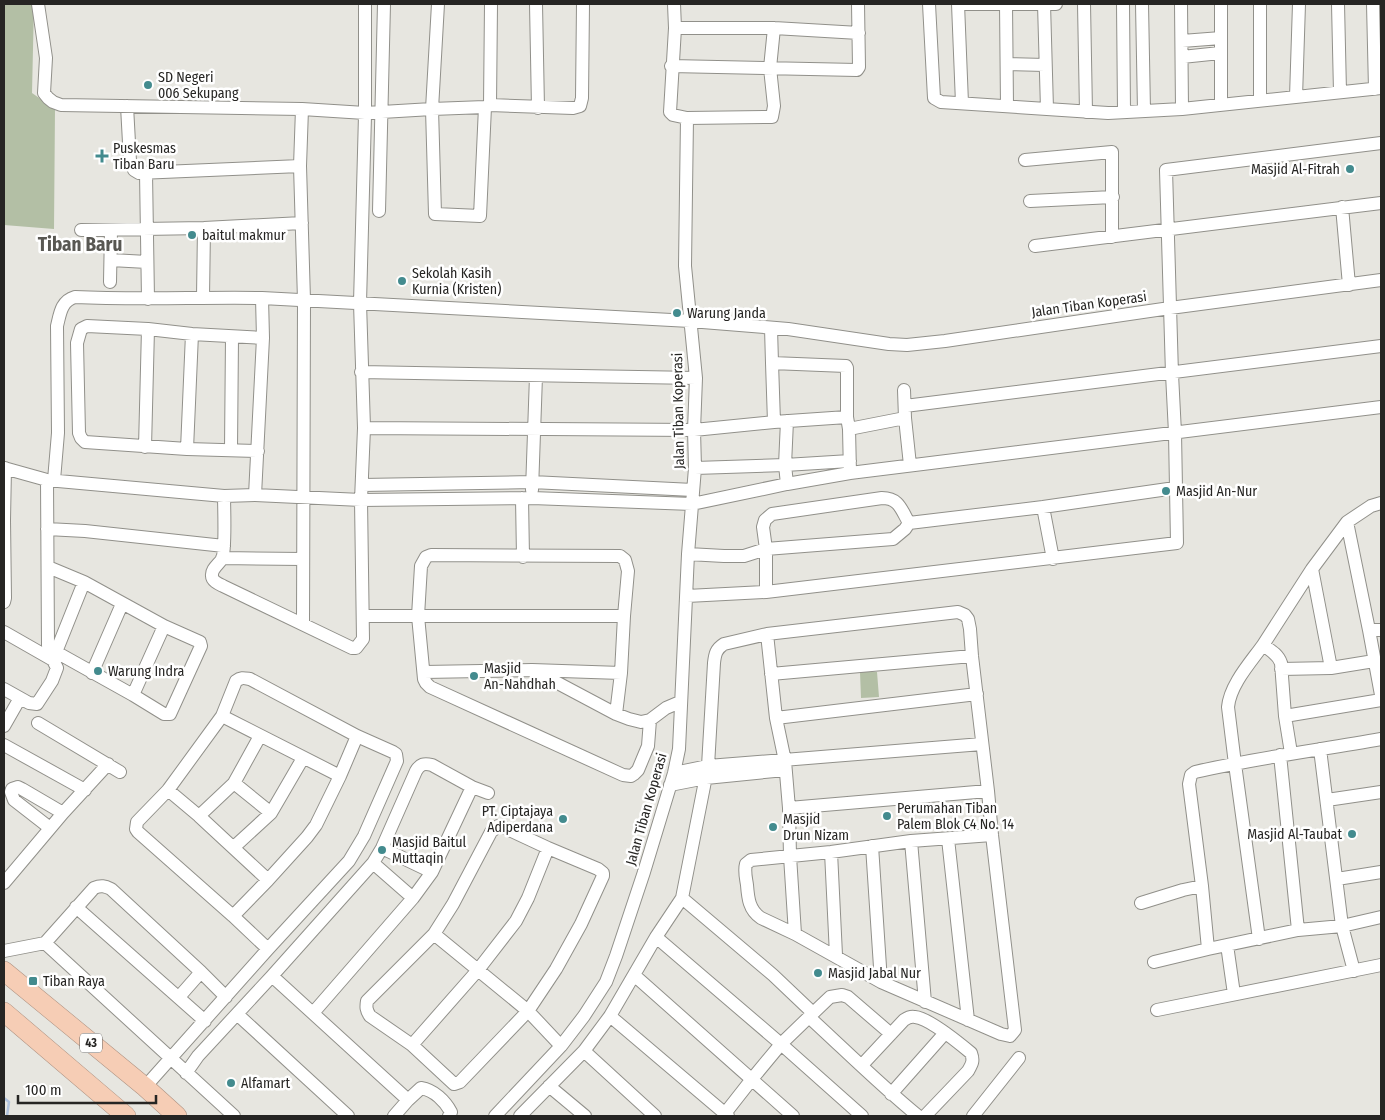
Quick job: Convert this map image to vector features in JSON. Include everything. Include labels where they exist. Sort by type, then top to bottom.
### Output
[{"type":"highway","name":"43","points":[[4,971],[145,1087],[177,1116]]},
{"type":"highway","name":"43","points":[[4,1012],[126,1116]]},
{"type":"street","points":[[38,4],[46,58],[44,93],[53,102],[61,105],[302,109],[365,113],[487,106],[538,108],[573,108],[580,106],[582,98],[583,4]]},
{"type":"street","points":[[224,496],[223,552],[212,572],[213,579],[222,586],[352,648],[356,648],[363,639],[361,500],[364,428],[360,303],[365,113],[365,4]]},
{"type":"street","points":[[379,211],[384,4]]},
{"type":"street","points":[[438,4],[432,109],[435,214],[480,216],[491,4]]},
{"type":"street","points":[[536,4],[538,108]]},
{"type":"street","points":[[674,4],[675,28],[671,66],[670,112],[673,115],[687,118],[772,117],[774,106],[770,68],[774,28]]},
{"type":"street","points":[[671,66],[857,70],[859,66],[858,4]]},
{"type":"street","points":[[929,4],[934,98],[940,102],[1108,113],[1182,109],[1378,89],[1373,4]]},
{"type":"street","points":[[962,103],[958,4],[1056,4]]},
{"type":"street","points":[[1006,4],[1006,106]]},
{"type":"street","points":[[1044,4],[1047,109]]},
{"type":"street","points":[[1084,4],[1086,112]]},
{"type":"street","points":[[1123,4],[1135,111]]},
{"type":"street","points":[[1135,111],[1144,97],[1142,4]]},
{"type":"street","points":[[1181,4],[1182,109]]},
{"type":"street","points":[[1220,4],[1221,104]]},
{"type":"street","points":[[1260,4],[1260,100]]},
{"type":"street","points":[[1296,97],[1299,4]]},
{"type":"street","points":[[1338,4],[1340,92]]},
{"type":"street","points":[[675,28],[774,28],[859,34]]},
{"type":"street","points":[[1182,41],[1221,38]]},
{"type":"street","points":[[1182,57],[1220,53]]},
{"type":"street","points":[[1007,64],[1045,65]]},
{"type":"street","points":[[127,106],[130,161],[136,172],[300,166]]},
{"type":"street","points":[[302,109],[300,166],[304,300],[303,624]]},
{"type":"street","points":[[48,567],[84,582],[164,626],[200,642],[201,646],[170,714],[164,714],[48,646],[47,529],[50,480],[58,433],[57,326],[61,309],[69,299],[262,298],[690,321],[685,266],[687,118]]},
{"type":"street","points":[[687,596],[766,592],[1177,543],[1166,169],[1381,143]]},
{"type":"street","points":[[1025,160],[1112,152],[1112,237]]},
{"type":"street","points":[[146,172],[148,299]]},
{"type":"street","points":[[1030,201],[1113,197]]},
{"type":"street","points":[[1035,246],[1381,203]]},
{"type":"street","points":[[1342,207],[1349,285]]},
{"type":"street","points":[[81,230],[204,228],[302,222]]},
{"type":"street","points":[[203,297],[204,228]]},
{"type":"street","points":[[110,282],[111,230]]},
{"type":"street","points":[[111,260],[147,262]]},
{"type":"street","name":"Jalan Tiban Koperasi","points":[[502,1114],[561,1046],[584,1016],[606,982],[672,779],[680,741],[680,702],[688,554],[695,468],[696,378],[690,321],[788,329],[889,344],[908,345],[1381,280]]},
{"type":"street","points":[[255,495],[263,338],[262,298]]},
{"type":"street","points":[[258,451],[187,449],[85,442],[80,438],[79,433],[77,343],[78,334],[81,329],[87,326],[263,338]]},
{"type":"street","points":[[771,328],[772,363],[781,421],[787,484]]},
{"type":"street","points":[[145,446],[148,329]]},
{"type":"street","points":[[187,449],[192,334]]},
{"type":"street","points":[[232,337],[232,449]]},
{"type":"street","points":[[364,428],[694,430],[781,421],[848,423],[905,412],[1381,346]]},
{"type":"street","points":[[772,363],[846,366],[848,376],[850,467]]},
{"type":"street","points":[[361,372],[696,378]]},
{"type":"street","points":[[524,556],[527,498],[532,482],[536,376]]},
{"type":"street","points":[[904,390],[910,465]]},
{"type":"street","points":[[695,468],[785,465],[850,467],[910,465],[1381,407]]},
{"type":"street","points":[[4,602],[6,598],[4,468],[50,480],[224,496],[255,495],[361,500],[527,498],[692,504],[787,484],[850,467]]},
{"type":"street","points":[[362,485],[532,482],[693,490]]},
{"type":"street","points":[[908,523],[1042,507],[1175,488]]},
{"type":"street","points":[[766,592],[766,549],[763,527],[765,520],[772,514],[890,498],[897,502],[908,523]]},
{"type":"street","points":[[1258,939],[1228,707],[1229,700],[1236,684],[1312,569],[1347,522],[1370,506],[1381,503]]},
{"type":"street","points":[[1042,507],[1053,559]]},
{"type":"street","points":[[1347,522],[1375,630],[1374,661],[1381,695]]},
{"type":"street","points":[[688,554],[744,556],[766,549],[893,538],[899,536],[908,523]]},
{"type":"street","points":[[47,529],[86,531],[223,552],[303,559]]},
{"type":"street","points":[[616,714],[621,673],[628,571],[625,560],[620,556],[431,555],[426,557],[420,566],[418,616],[424,672],[426,683],[430,687],[623,775],[630,776],[638,770],[648,746],[650,720]]},
{"type":"street","points":[[1312,569],[1331,668]]},
{"type":"street","points":[[56,652],[84,582]]},
{"type":"street","points":[[92,672],[122,604]]},
{"type":"street","points":[[520,1116],[584,1051],[610,1016],[656,937],[682,898],[707,772],[715,652],[724,644],[767,634],[958,612],[966,615],[970,629],[1015,1030],[1010,1036],[1006,1036],[925,1002],[881,982],[836,956],[755,914],[748,902],[745,873],[746,864],[751,860],[911,841],[992,835]]},
{"type":"street","points":[[363,616],[624,616]]},
{"type":"street","points":[[133,695],[164,626]]},
{"type":"street","points":[[4,632],[53,660],[58,668],[37,704],[29,703],[4,689]]},
{"type":"street","points":[[767,634],[776,718],[785,765],[795,934]]},
{"type":"street","points":[[1262,645],[1279,659],[1281,669],[1298,930]]},
{"type":"street","points":[[770,674],[972,656]]},
{"type":"street","points":[[1281,669],[1331,668],[1374,661]]},
{"type":"street","points":[[424,672],[532,670],[621,673]]},
{"type":"street","points":[[532,670],[616,714],[641,722],[650,720],[666,708],[680,702]]},
{"type":"street","points":[[145,1087],[268,949],[349,862],[364,836],[397,761],[396,754],[357,736],[250,679],[239,678],[236,681],[222,716],[168,790],[135,824],[138,832],[268,949]]},
{"type":"street","points":[[776,718],[977,694]]},
{"type":"street","points":[[4,726],[20,698]]},
{"type":"street","points":[[1285,716],[1381,700]]},
{"type":"street","points":[[222,716],[340,776]]},
{"type":"street","points":[[38,723],[120,772]]},
{"type":"street","points":[[199,816],[234,783],[260,736]]},
{"type":"street","points":[[233,916],[268,880],[316,825],[357,736]]},
{"type":"street","points":[[1208,949],[1189,784],[1191,775],[1195,772],[1286,754],[1381,739]]},
{"type":"street","points":[[672,779],[707,772],[982,744]]},
{"type":"street","points":[[4,745],[85,790]]},
{"type":"street","points":[[1320,750],[1342,926],[1354,971]]},
{"type":"street","points":[[234,847],[271,813],[303,758]]},
{"type":"street","points":[[4,883],[63,813],[108,764]]},
{"type":"street","points":[[186,1073],[198,1056],[372,863],[382,848],[421,764],[432,764],[472,788],[488,793]]},
{"type":"street","points":[[234,783],[271,813]]},
{"type":"street","points":[[50,828],[14,800],[11,792],[12,789],[22,788],[63,813]]},
{"type":"street","points":[[313,1013],[413,898],[432,872],[472,788]]},
{"type":"street","points":[[168,790],[234,847],[268,880]]},
{"type":"street","points":[[789,808],[988,791]]},
{"type":"street","points":[[1327,800],[1381,792]]},
{"type":"street","points":[[498,826],[598,869],[602,873],[603,876],[581,924],[556,969],[528,1011],[457,1084],[454,1084],[412,1045],[370,1016],[366,1011],[367,1001],[434,934],[453,904],[491,832],[498,826]]},
{"type":"street","points":[[948,839],[968,1020]]},
{"type":"street","points":[[911,841],[925,1002]]},
{"type":"street","points":[[872,846],[881,982]]},
{"type":"street","points":[[382,848],[432,872]]},
{"type":"street","points":[[412,1045],[478,970],[522,912],[548,848]]},
{"type":"street","points":[[831,852],[836,956]]},
{"type":"street","points":[[372,863],[413,898]]},
{"type":"street","points":[[1337,879],[1381,872]]},
{"type":"street","points":[[4,951],[45,943],[94,888],[105,886],[111,889],[226,997]]},
{"type":"street","points":[[1141,903],[1202,886]]},
{"type":"street","points":[[682,898],[772,975],[891,1094],[918,1116]]},
{"type":"street","points":[[76,907],[204,1021]]},
{"type":"street","points":[[1154,962],[1298,930],[1342,926],[1381,917]]},
{"type":"street","points":[[434,934],[528,1011],[561,1046]]},
{"type":"street","points":[[656,937],[862,1116]]},
{"type":"street","points":[[45,943],[234,1116]]},
{"type":"street","points":[[1227,945],[1234,994]]},
{"type":"street","points":[[1157,1010],[1381,965]]},
{"type":"street","points":[[179,997],[201,972]]},
{"type":"street","points":[[634,975],[793,1116]]},
{"type":"street","points":[[272,976],[408,1100]]},
{"type":"street","points":[[610,1016],[725,1115],[781,1044],[830,997],[842,995],[848,997],[891,1034]]},
{"type":"street","points":[[237,1014],[348,1116]]},
{"type":"street","points":[[862,1065],[904,1020],[915,1016],[922,1018],[945,1033],[971,1053],[973,1058],[968,1071],[925,1116]]},
{"type":"street","points":[[891,1094],[945,1033]]},
{"type":"street","points":[[584,1051],[656,1116]]},
{"type":"street","points":[[973,1116],[1019,1058]]},
{"type":"street","points":[[549,1086],[584,1116]]},
{"type":"street","points":[[394,1116],[421,1088],[430,1090],[439,1097],[453,1115]]},
{"type":"green space","points":[[4,4],[34,4],[32,93],[55,109],[54,229],[4,225]]},
{"type":"green space","points":[[860,672],[877,672],[879,697],[861,698]]},
{"type":"waterway","points":[[4,1098],[9,1102],[7,1116]]},
{"type":"place","name":"SD Negeri 006 Sekupang","points":[[148,85]]},
{"type":"place","name":"Puskesmas Tiban Baru","points":[[102,156]]},
{"type":"place","name":"Masjid Al-Fitrah","points":[[1350,169]]},
{"type":"place","name":"baitul makmur","points":[[192,235]]},
{"type":"place","name":"Sekolah Kasih Kurnia (Kristen)","points":[[402,281]]},
{"type":"place","name":"Warung Janda","points":[[677,313]]},
{"type":"place","name":"Masjid An-Nur","points":[[1166,491]]},
{"type":"place","name":"Warung Indra","points":[[98,671]]},
{"type":"place","name":"Masjid An-Nahdhah","points":[[474,676]]},
{"type":"place","name":"Perumahan Tiban Palem Blok C4 No. 14","points":[[887,816]]},
{"type":"place","name":"PT. Ciptajaya Adiperdana","points":[[563,819]]},
{"type":"place","name":"Masjid Drun Nizam","points":[[773,827]]},
{"type":"place","name":"Masjid Al-Taubat","points":[[1352,834]]},
{"type":"place","name":"Masjid Baitul Muttaqin","points":[[382,850]]},
{"type":"place","name":"Masjid Jabal Nur","points":[[818,973]]},
{"type":"place","name":"Tiban Raya","points":[[33,981]]},
{"type":"place","name":"Alfamart","points":[[231,1083]]},
{"type":"district","name":"Tiban Baru","points":[[80,244]]}]
